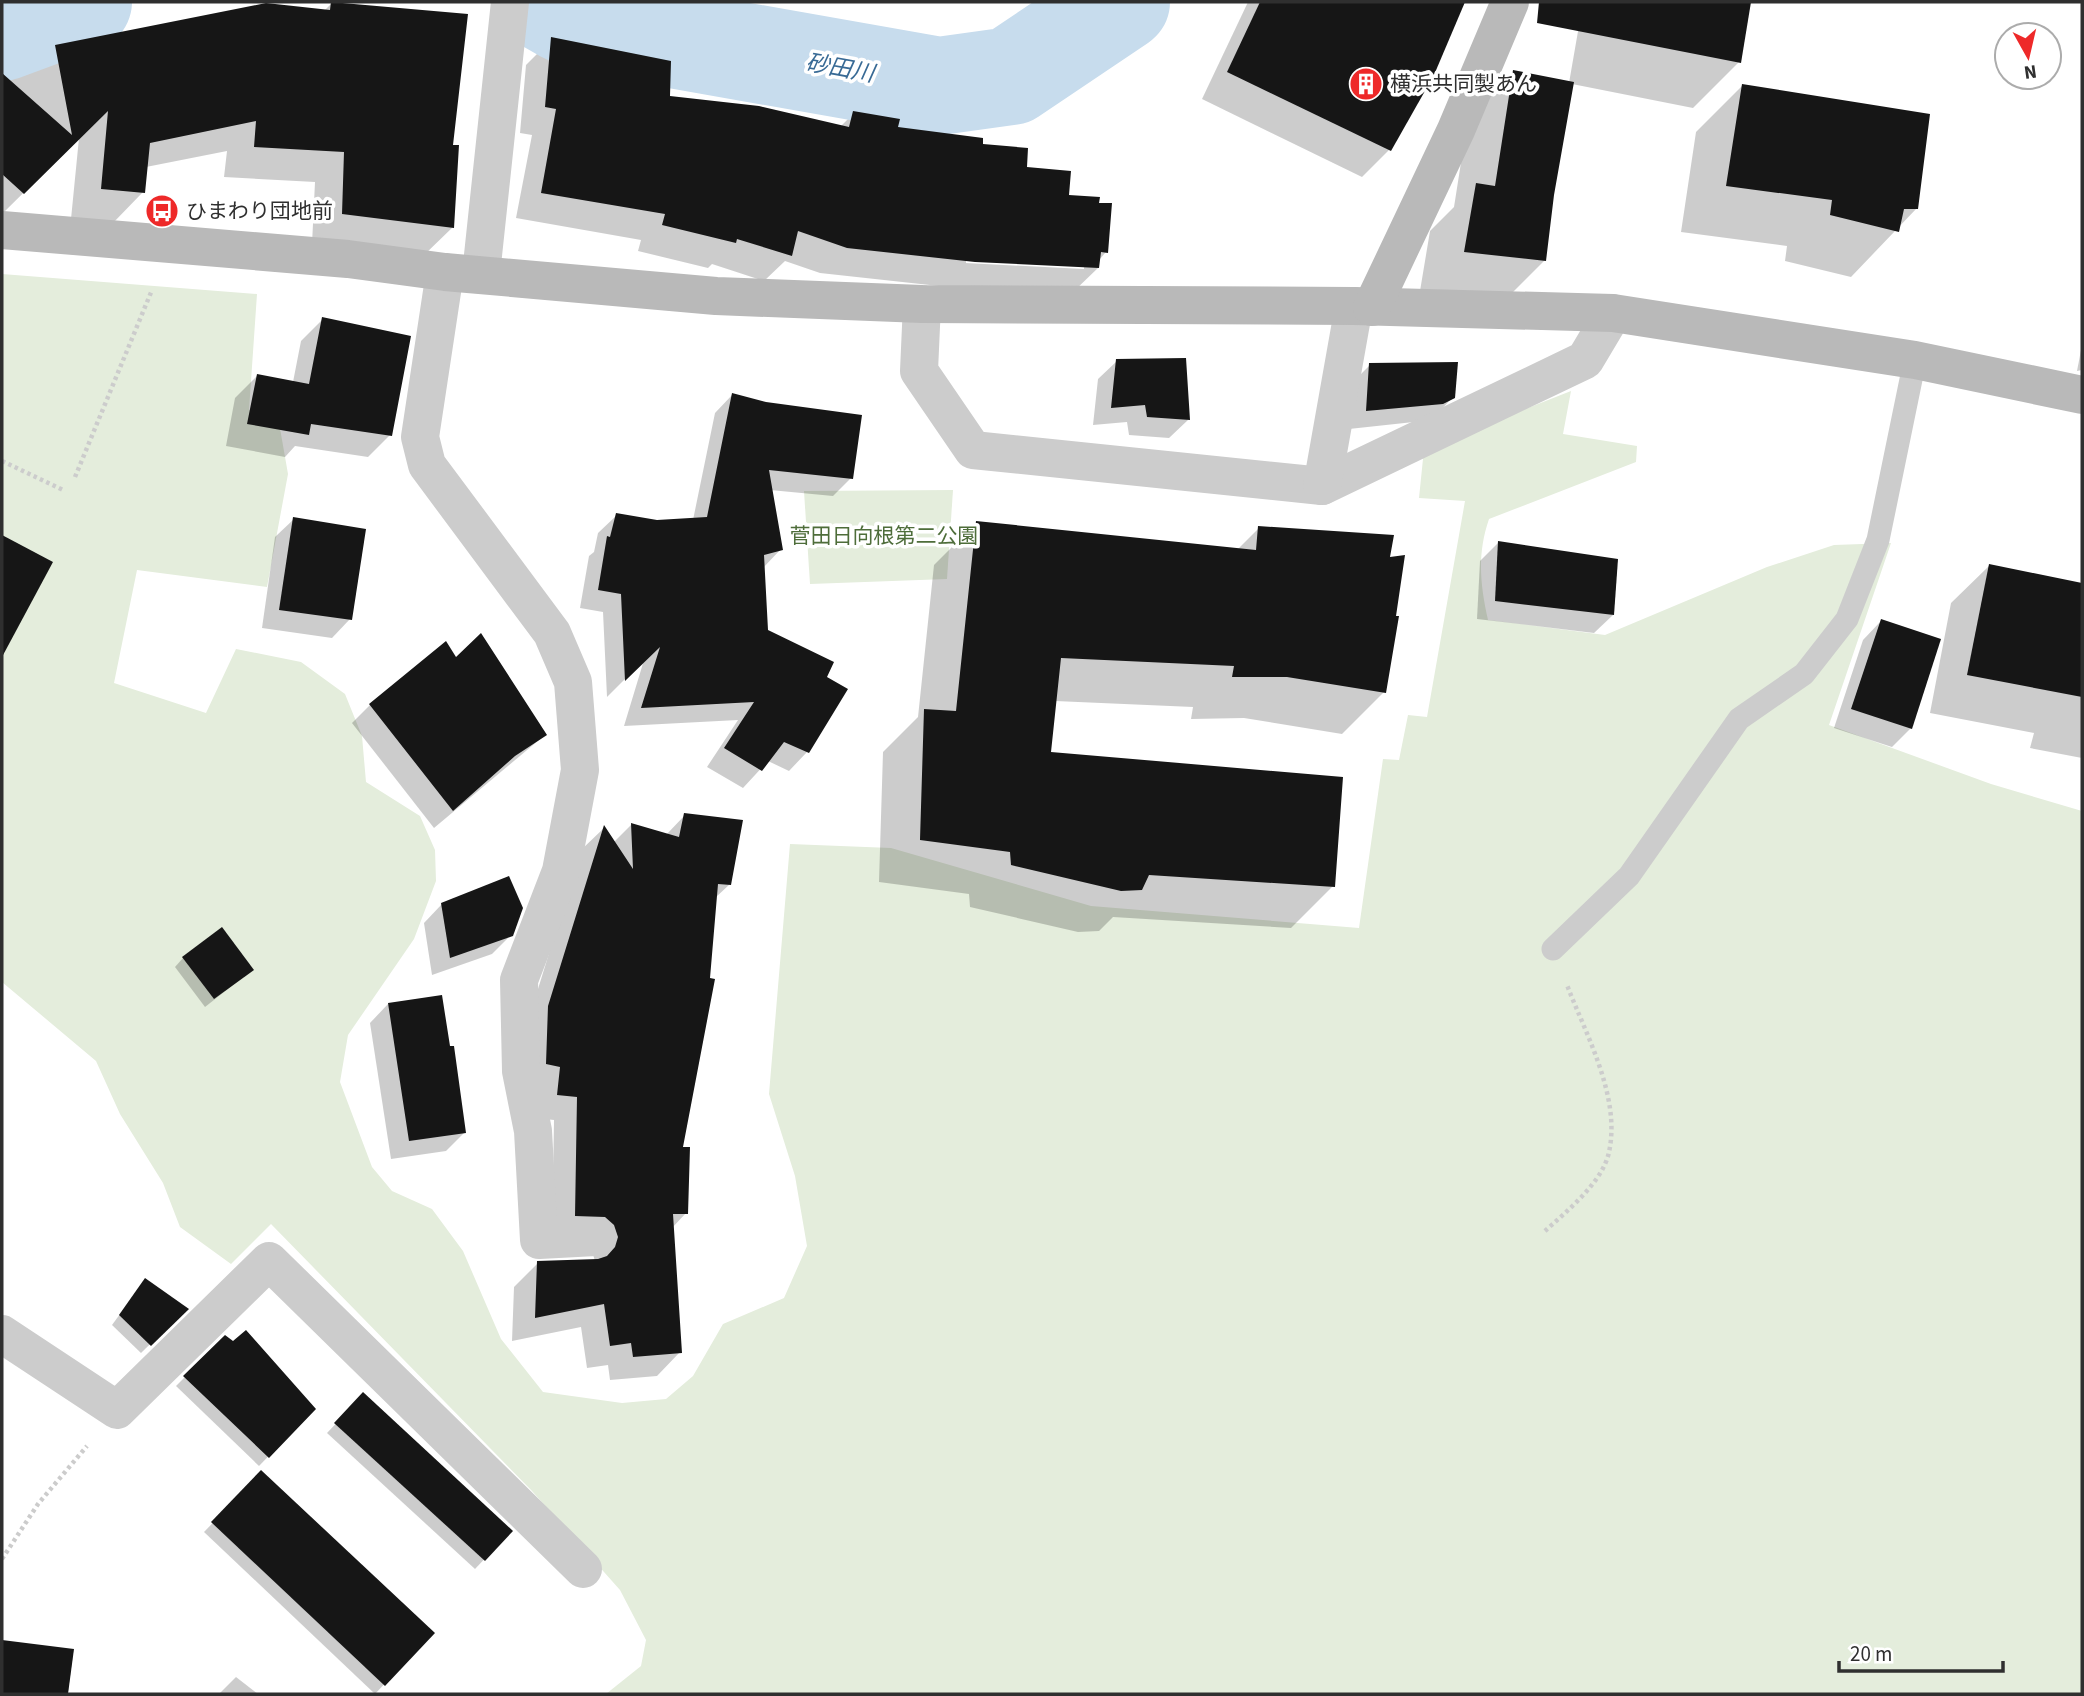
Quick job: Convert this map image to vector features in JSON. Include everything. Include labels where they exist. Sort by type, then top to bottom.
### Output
[{"type":"street","points":[[510,2],[463,273],[420,437],[427,465],[552,633],[573,682],[580,770],[561,871],[519,980],[521,1071],[533,1130],[538,1240],[596,1237]]},
{"type":"street","points":[[1322,486],[1363,307],[1456,130],[1510,2]]},
{"type":"street","points":[[2,230],[348,259],[463,273],[716,296],[922,304],[1363,307],[1612,313],[1915,360],[2082,395]]},
{"type":"street","points":[[922,304],[919,371],[974,450],[1322,486],[1585,360],[1612,313]]},
{"type":"street","points":[[2,1334],[117,1410],[269,1261],[583,1569]]},
{"type":"lane","points":[[1553,948],[1629,876],[1739,719],[1804,674],[1847,620],[1878,540],[1915,360]]},
{"type":"path","points":[[75,477],[158,277]]},
{"type":"path","points":[[2,461],[65,491]]},
{"type":"path","points":[[1545,1231],[1586,1193],[1609,1153],[1609,1093],[1553,948]]},
{"type":"path","points":[[2,1559],[38,1504],[117,1410]]},
{"type":"green space","points":[[2,274],[257,294],[249,410],[278,417],[288,474],[267,587],[137,570],[114,683],[206,713],[236,649],[301,662],[345,694],[362,736],[366,782],[420,816],[435,850],[436,881],[414,939],[348,1035],[340,1082],[372,1167],[392,1191],[432,1209],[463,1251],[501,1339],[543,1392],[622,1403],[666,1399],[693,1376],[723,1324],[784,1298],[807,1246],[795,1176],[769,1094],[790,844],[891,848],[1091,906],[1359,928],[1383,759],[1399,760],[1408,715],[1427,717],[1465,501],[1419,498],[1424,449],[1571,391],[1563,434],[1637,446],[1636,462],[1489,519],[1481,569],[1488,620],[1605,635],[1767,567],[1834,545],[1891,543],[1829,725],[1991,784],[2082,811],[2082,1694],[606,1694],[641,1666],[646,1640],[620,1590],[532,1491],[271,1224],[231,1264],[180,1227],[163,1183],[120,1114],[96,1061],[2,982]]},
{"type":"green space","name":"菅田日向根第二公園","points":[[953,490],[947,579],[810,584],[804,491]]},
{"type":"building","points":[[331,2],[468,14],[453,145],[459,145],[454,228],[342,214],[344,152],[254,147],[256,121],[150,143],[145,193],[101,189],[108,111],[24,194],[2,174],[2,73],[72,135],[55,45],[266,3],[330,10]]},
{"type":"building","name":"横浜共同製あん","points":[[1260,2],[1465,2],[1434,75],[1391,151],[1227,72]]},
{"type":"building","points":[[1539,2],[1751,2],[1741,63],[1537,23]]},
{"type":"building","points":[[551,37],[671,61],[670,96],[759,106],[849,127],[853,111],[900,119],[898,127],[983,138],[983,144],[1028,148],[1027,167],[1071,171],[1069,195],[1100,197],[1099,203],[1112,203],[1108,253],[1101,252],[1099,268],[975,262],[847,248],[798,231],[792,256],[737,239],[736,243],[662,225],[665,214],[541,193],[556,109],[545,107]]},
{"type":"building","points":[[1513,70],[1574,82],[1554,195],[1546,261],[1464,252],[1476,183],[1495,186]]},
{"type":"building","points":[[1742,84],[1930,114],[1918,209],[1904,209],[1899,232],[1830,215],[1832,200],[1726,186]]},
{"type":"building","points":[[322,317],[411,336],[392,436],[311,424],[309,435],[247,424],[257,374],[309,384]]},
{"type":"building","points":[[1186,358],[1190,420],[1147,417],[1145,405],[1111,408],[1116,359]]},
{"type":"building","points":[[1458,362],[1455,398],[1443,404],[1366,411],[1369,363]]},
{"type":"building","points":[[732,393],[766,402],[862,415],[853,479],[769,470],[783,550],[764,555],[768,630],[834,662],[827,677],[848,689],[809,753],[784,742],[762,771],[724,748],[754,702],[641,708],[660,647],[625,681],[621,594],[598,590],[607,536],[610,537],[616,513],[657,520],[707,517]]},
{"type":"building","points":[[293,517],[366,529],[352,620],[279,610]]},
{"type":"building","points":[[976,521],[1256,550],[1258,526],[1394,535],[1390,557],[1405,555],[1396,616],[1399,616],[1386,693],[1287,677],[1232,677],[1234,666],[1061,658],[1051,752],[1343,777],[1335,887],[1149,875],[1142,890],[1121,891],[1011,865],[1010,852],[920,840],[924,709],[956,711]]},
{"type":"building","points":[[2,535],[53,562],[2,657]]},
{"type":"building","points":[[1498,541],[1618,559],[1614,615],[1495,601]]},
{"type":"building","points":[[1989,564],[2082,583],[2082,697],[1967,675]]},
{"type":"building","points":[[1881,619],[1941,639],[1912,729],[1851,709]]},
{"type":"building","points":[[481,633],[547,735],[515,756],[453,811],[369,704],[446,641],[456,657]]},
{"type":"building","points":[[684,813],[743,820],[731,885],[718,884],[710,978],[715,979],[683,1147],[690,1147],[688,1214],[673,1214],[682,1353],[633,1357],[631,1343],[610,1346],[604,1304],[535,1318],[537,1261],[598,1259],[607,1256],[615,1247],[618,1237],[614,1225],[605,1217],[575,1216],[577,1097],[557,1095],[560,1067],[546,1064],[548,1006],[604,825],[633,869],[631,823],[679,837]]},
{"type":"building","points":[[509,876],[523,908],[513,936],[450,958],[441,903]]},
{"type":"building","points":[[222,927],[254,970],[214,999],[182,957]]},
{"type":"building","points":[[442,995],[450,1046],[454,1046],[466,1133],[409,1141],[388,1003]]},
{"type":"building","points":[[145,1278],[189,1309],[151,1346],[119,1315]]},
{"type":"building","points":[[246,1330],[316,1409],[269,1458],[183,1376],[225,1335],[233,1341]]},
{"type":"building","points":[[363,1392],[513,1531],[485,1561],[334,1423]]},
{"type":"building","points":[[261,1470],[435,1633],[385,1686],[211,1522]]},
{"type":"building","points":[[2,1640],[74,1649],[68,1694],[2,1694]]},
{"type":"waterway","name":"砂田川","points":[[2,32],[83,2]]},
{"type":"waterway","name":"砂田川","points":[[544,2],[565,14],[678,40],[939,86],[1011,76],[1121,2]]},
{"type":"place","name":"横浜共同製あん","points":[[1366,84]]},
{"type":"place","name":"ひまわり団地前","points":[[162,211]]}]
